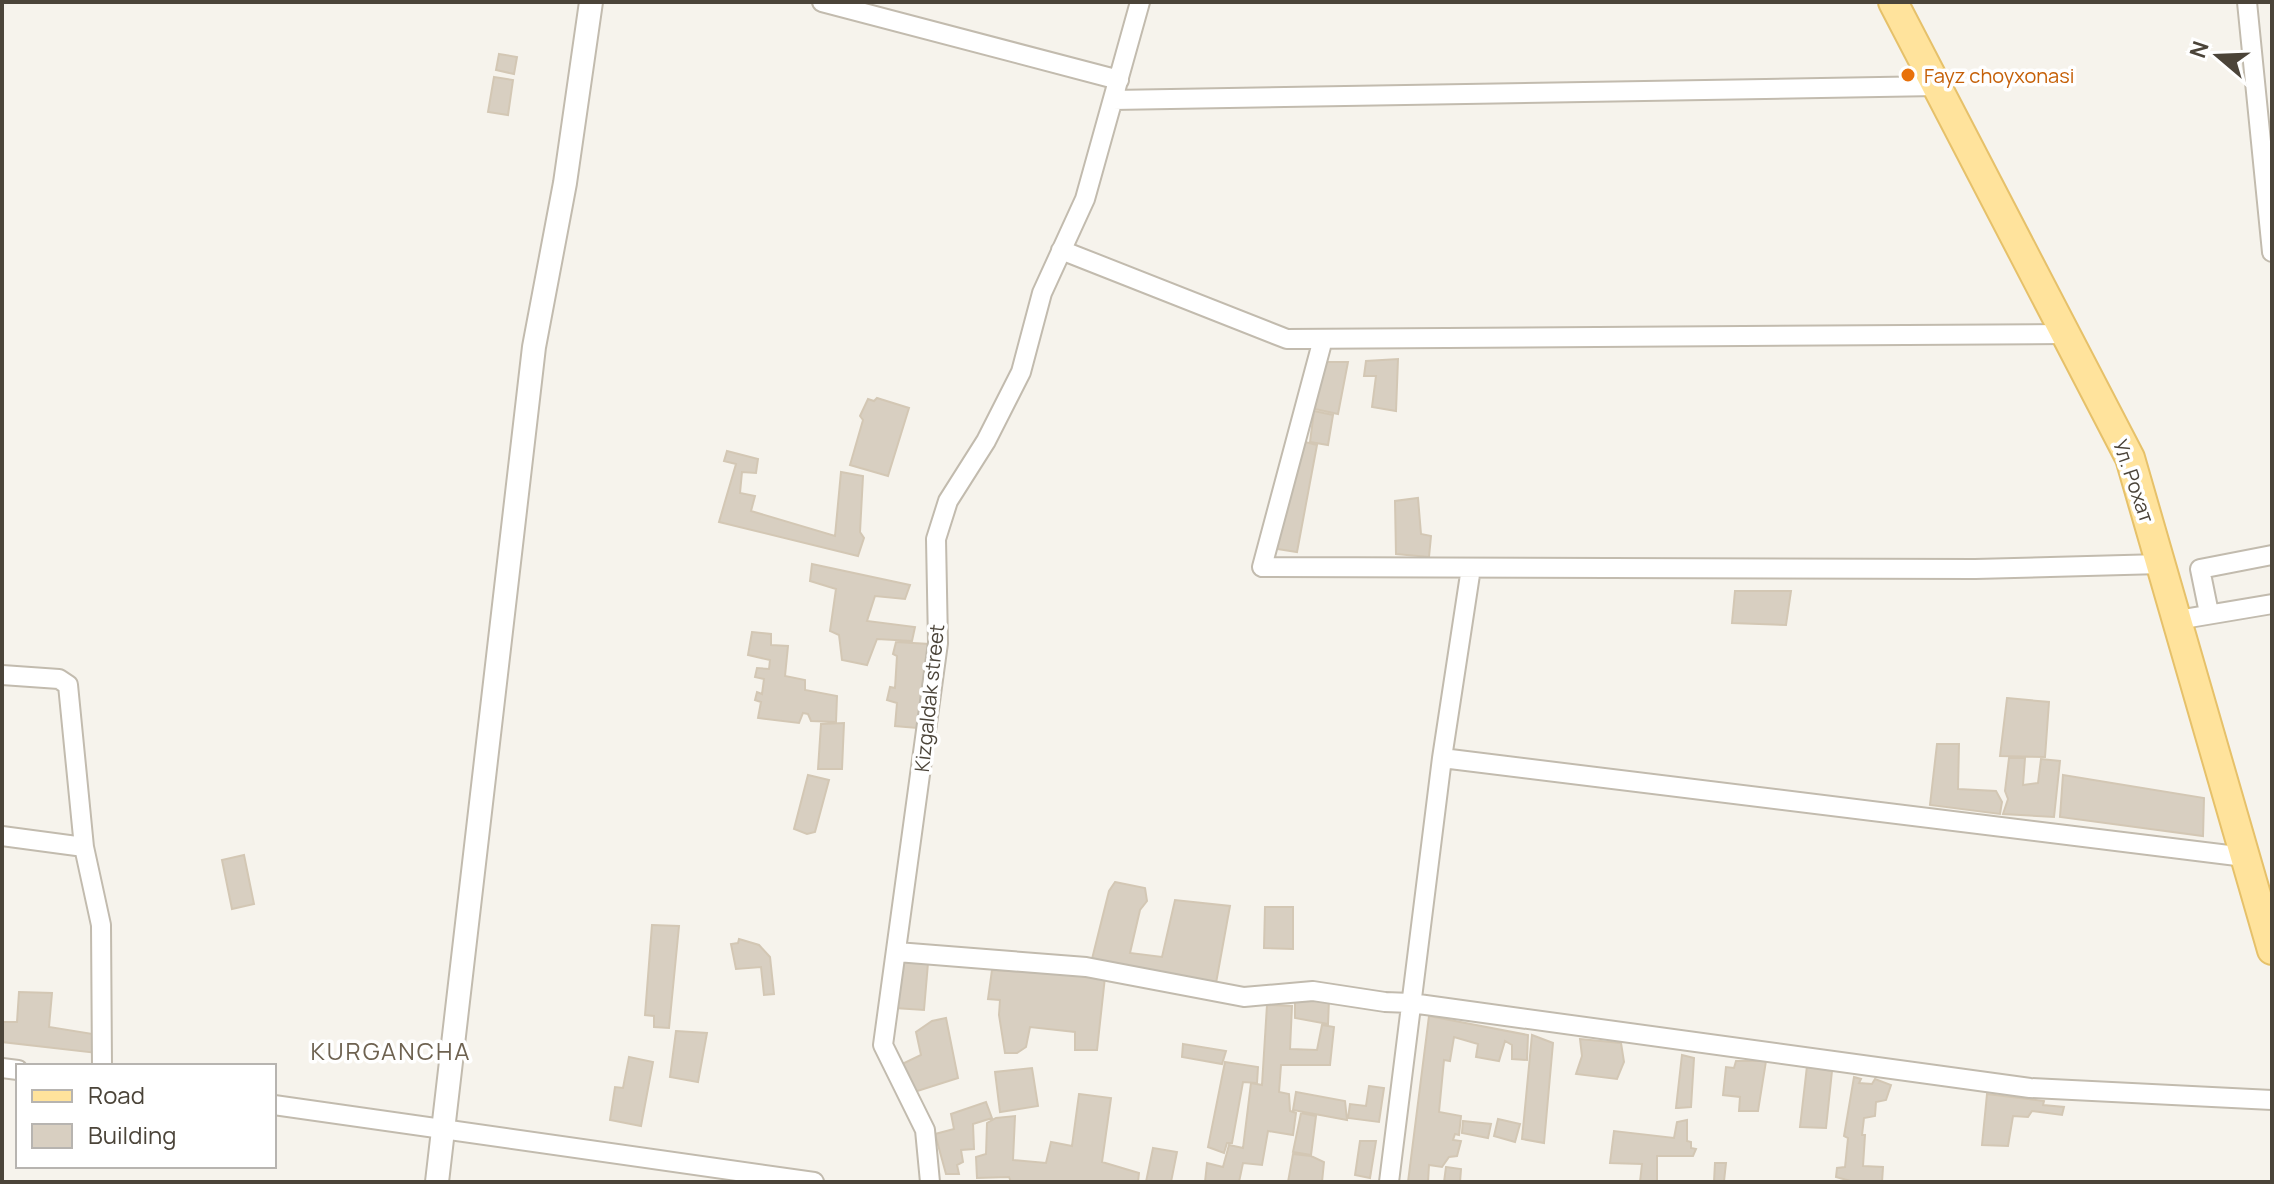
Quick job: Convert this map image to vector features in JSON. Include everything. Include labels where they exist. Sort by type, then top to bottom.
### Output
[{"type":"main road","name":"Ул. Рохат","points":[[1893,2],[2130,458],[2272,950]]},
{"type":"street","points":[[437,1182],[534,347],[565,183],[591,2]]},
{"type":"street","points":[[822,2],[1119,80]]},
{"type":"street","name":"Kizgaldak street","points":[[930,1182],[925,1130],[883,1045],[938,643],[936,539],[948,501],[986,441],[1021,372],[1042,293],[1085,199],[1140,2]]},
{"type":"street","points":[[2247,2],[2272,252]]},
{"type":"street","points":[[1113,100],[1937,86]]},
{"type":"street","points":[[1061,250],[1287,339],[2066,334]]},
{"type":"street","points":[[1323,339],[1262,567],[1975,569],[2161,564]]},
{"type":"street","points":[[2209,613],[2200,569],[2272,555]]},
{"type":"street","points":[[1389,1182],[1442,758],[1471,568]]},
{"type":"street","points":[[2177,620],[2272,604]]},
{"type":"street","points":[[2,675],[59,679],[68,685],[84,847],[101,925],[102,1064]]},
{"type":"street","points":[[1442,758],[2245,857]]},
{"type":"street","points":[[2,836],[84,847]]},
{"type":"street","points":[[897,952],[1086,967],[1244,997],[1313,991],[2030,1088],[2272,1100]]},
{"type":"street","points":[[276,1105],[814,1182]]},
{"type":"building","points":[[499,54],[517,57],[514,74],[496,70]]},
{"type":"building","points":[[494,77],[513,80],[508,115],[488,112]]},
{"type":"building","points":[[1398,359],[1396,411],[1372,407],[1376,376],[1364,376],[1366,361]]},
{"type":"building","points":[[1323,362],[1348,362],[1338,414],[1315,409]]},
{"type":"building","points":[[877,398],[909,408],[888,476],[850,465],[863,420],[860,416],[868,399],[874,401]]},
{"type":"building","points":[[1314,411],[1333,415],[1328,445],[1310,442]]},
{"type":"building","points":[[1301,441],[1317,445],[1297,552],[1277,549]]},
{"type":"building","points":[[727,451],[758,459],[756,473],[742,472],[740,493],[755,496],[751,511],[835,536],[841,472],[863,476],[860,532],[864,538],[858,556],[719,522],[736,464],[724,461]]},
{"type":"building","points":[[1418,498],[1421,534],[1431,536],[1429,557],[1396,554],[1395,501]]},
{"type":"building","points":[[812,564],[910,585],[905,599],[875,596],[867,621],[915,627],[912,641],[877,639],[867,665],[842,660],[839,635],[830,631],[836,589],[810,581]]},
{"type":"building","points":[[1735,591],[1791,591],[1786,625],[1732,623]]},
{"type":"building","points":[[752,632],[771,634],[771,645],[788,646],[785,676],[805,680],[805,690],[837,696],[836,722],[811,721],[808,714],[803,713],[799,723],[758,718],[761,702],[755,700],[757,692],[762,694],[764,679],[755,677],[757,668],[769,669],[770,660],[748,655]]},
{"type":"building","points":[[896,642],[929,644],[917,728],[895,726],[897,703],[887,700],[890,687],[895,688],[897,656],[893,654]]},
{"type":"building","points":[[2007,698],[2049,702],[2045,757],[2000,756]]},
{"type":"building","points":[[844,723],[842,769],[818,769],[821,724]]},
{"type":"building","points":[[1937,744],[1959,744],[1958,789],[1996,791],[2002,802],[2000,814],[1930,805]]},
{"type":"building","points":[[2009,758],[2025,758],[2023,785],[2038,783],[2041,759],[2060,761],[2054,817],[2003,814],[2008,799],[2005,791]]},
{"type":"building","points":[[808,775],[829,780],[815,832],[807,834],[794,829]]},
{"type":"building","points":[[2063,775],[2204,798],[2203,836],[2060,817]]},
{"type":"building","points":[[244,855],[254,904],[232,909],[222,860]]},
{"type":"building","points":[[1115,882],[1145,888],[1147,901],[1140,910],[1130,953],[1162,957],[1175,900],[1230,906],[1216,983],[1084,959],[1092,959],[1109,891]]},
{"type":"building","points":[[1265,907],[1293,907],[1293,949],[1264,948]]},
{"type":"building","points":[[652,925],[679,926],[669,1028],[654,1027],[654,1016],[645,1015]]},
{"type":"building","points":[[739,939],[759,945],[770,957],[774,994],[764,995],[761,967],[736,969],[731,944],[738,943]]},
{"type":"building","points":[[902,959],[928,963],[924,1010],[895,1008]]},
{"type":"building","points":[[992,970],[1105,977],[1097,1050],[1075,1050],[1075,1032],[1030,1027],[1026,1047],[1017,1053],[1005,1053],[999,1015],[1000,1000],[988,999]]},
{"type":"building","points":[[19,992],[52,993],[49,1027],[99,1035],[97,1053],[2,1042],[2,1022],[17,1022]]},
{"type":"building","points":[[1295,1000],[1329,1000],[1328,1024],[1295,1018]]},
{"type":"building","points":[[1267,1005],[1292,1006],[1290,1049],[1317,1050],[1322,1025],[1334,1027],[1330,1065],[1281,1065],[1279,1092],[1289,1094],[1290,1111],[1296,1113],[1293,1135],[1268,1131],[1262,1165],[1243,1163],[1239,1182],[1205,1182],[1207,1163],[1223,1167],[1229,1145],[1243,1148],[1251,1083],[1262,1085]]},
{"type":"building","points":[[1429,1016],[1528,1035],[1527,1060],[1512,1059],[1512,1045],[1505,1041],[1499,1061],[1476,1057],[1478,1044],[1454,1037],[1450,1061],[1444,1060],[1439,1112],[1461,1116],[1459,1135],[1455,1134],[1453,1140],[1461,1141],[1457,1156],[1449,1157],[1442,1167],[1429,1165],[1428,1182],[1408,1182]]},
{"type":"building","points":[[946,1018],[958,1078],[911,1093],[898,1066],[921,1055],[916,1032],[932,1021]]},
{"type":"building","points":[[676,1031],[707,1033],[698,1082],[670,1077]]},
{"type":"building","points":[[1532,1035],[1553,1043],[1544,1143],[1522,1139]]},
{"type":"building","points":[[1580,1039],[1621,1043],[1624,1062],[1617,1079],[1576,1074],[1582,1056]]},
{"type":"building","points":[[1183,1044],[1226,1051],[1222,1064],[1182,1057]]},
{"type":"building","points":[[1682,1055],[1694,1058],[1691,1107],[1676,1108]]},
{"type":"building","points":[[629,1057],[653,1062],[641,1126],[610,1120],[615,1087],[623,1088]]},
{"type":"building","points":[[1736,1061],[1766,1061],[1758,1111],[1739,1111],[1740,1097],[1723,1095],[1726,1067],[1734,1068]]},
{"type":"building","points":[[1225,1062],[1258,1067],[1257,1083],[1243,1082],[1232,1143],[1227,1143],[1224,1153],[1208,1147]]},
{"type":"building","points":[[1807,1066],[1832,1071],[1826,1128],[1800,1127]]},
{"type":"building","points":[[1032,1068],[1038,1106],[1000,1112],[995,1072]]},
{"type":"building","points":[[1854,1077],[1861,1079],[1859,1083],[1872,1084],[1875,1079],[1891,1085],[1886,1100],[1876,1102],[1875,1116],[1864,1118],[1862,1135],[1865,1135],[1863,1166],[1883,1167],[1882,1182],[1854,1182],[1836,1177],[1837,1168],[1845,1167],[1848,1138],[1844,1136]]},
{"type":"building","points":[[1369,1086],[1384,1088],[1379,1122],[1348,1118],[1350,1104],[1366,1106]]},
{"type":"building","points":[[1296,1092],[1345,1101],[1347,1120],[1293,1110]]},
{"type":"building","points":[[1079,1094],[1111,1098],[1102,1162],[1139,1173],[1138,1182],[1011,1182],[1009,1177],[977,1178],[976,1157],[986,1154],[987,1123],[996,1118],[1015,1116],[1013,1160],[1046,1163],[1051,1142],[1072,1146]]},
{"type":"building","points":[[1987,1094],[2044,1101],[2043,1105],[2064,1107],[2062,1115],[2032,1111],[2028,1117],[2013,1116],[2008,1146],[1982,1145]]},
{"type":"building","points":[[986,1102],[992,1118],[973,1124],[974,1149],[961,1150],[963,1162],[957,1165],[959,1174],[946,1174],[935,1134],[954,1129],[951,1114]]},
{"type":"building","points":[[1301,1113],[1316,1116],[1311,1155],[1293,1152]]},
{"type":"building","points":[[1498,1119],[1520,1124],[1515,1142],[1494,1136]]},
{"type":"building","points":[[1687,1120],[1687,1141],[1691,1142],[1691,1148],[1696,1149],[1693,1156],[1657,1156],[1657,1181],[1660,1182],[1640,1182],[1642,1164],[1610,1163],[1614,1131],[1674,1138],[1677,1122]]},
{"type":"building","points":[[1463,1121],[1491,1124],[1488,1138],[1462,1133]]},
{"type":"building","points":[[1360,1141],[1376,1141],[1370,1178],[1355,1175]]},
{"type":"building","points":[[1153,1148],[1177,1152],[1171,1182],[1146,1182]]},
{"type":"building","points":[[1293,1154],[1311,1156],[1324,1162],[1322,1182],[1288,1182]]},
{"type":"building","points":[[1715,1163],[1726,1163],[1724,1181],[1714,1182]]},
{"type":"building","points":[[1446,1167],[1461,1169],[1460,1182],[1444,1182]]},
{"type":"place","name":"Fayz choyxonasi","points":[[1908,75]]},
{"type":"district","name":"KURGANCHA","points":[[391,1050]]}]
